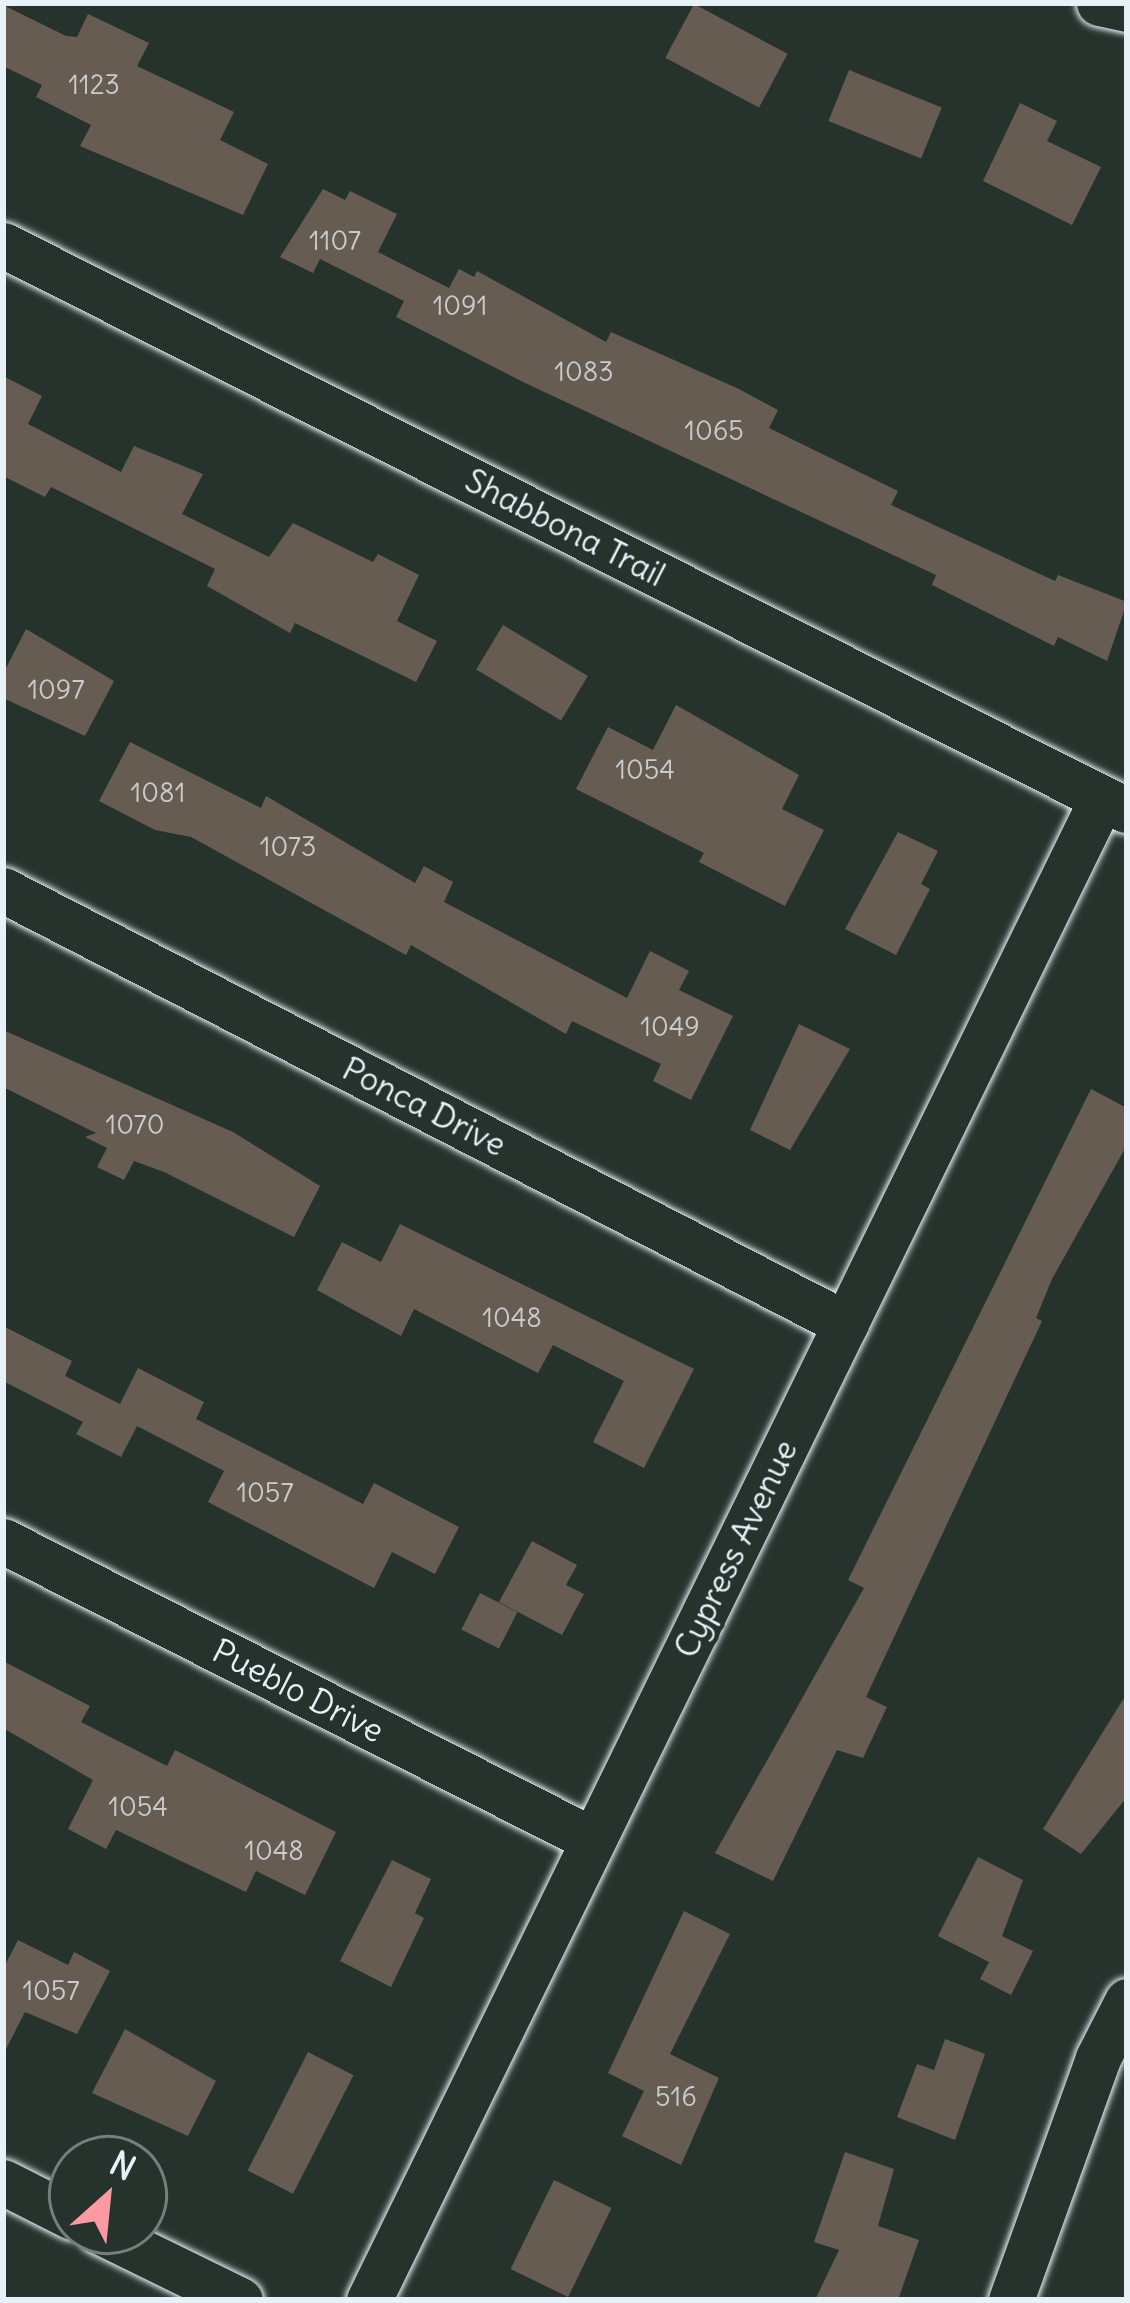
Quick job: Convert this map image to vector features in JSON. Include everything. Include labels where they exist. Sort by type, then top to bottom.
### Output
[{"type":"street","points":[[1099,3],[1127,9]]},
{"type":"street","name":"Shabbona Trail","points":[[3,244],[1115,805]]},
{"type":"street","name":"Cypress Avenue","points":[[369,2300],[846,1324],[1115,805]]},
{"type":"street","name":"Ponca Drive","points":[[3,890],[846,1324]]},
{"type":"street","name":"Pueblo Drive","points":[[3,1541],[593,1840]]},
{"type":"street","points":[[1011,2300],[1098,2058],[1127,2001]]},
{"type":"street","points":[[3,2182],[48,2205]]},
{"type":"street","points":[[148,2255],[240,2300]]},
{"type":"building","points":[[694,4],[788,54],[759,108],[665,58]]},
{"type":"building","points":[[3,5],[66,36],[77,37],[88,14],[149,43],[137,66],[234,112],[220,140],[268,164],[243,215],[80,146],[91,125],[36,97],[42,85],[3,66]]},
{"type":"building","points":[[849,70],[942,107],[921,158],[828,121]]},
{"type":"building","points":[[1020,103],[1057,121],[1047,141],[1101,167],[1072,225],[983,181]]},
{"type":"building","points":[[323,189],[345,200],[350,191],[397,214],[378,252],[449,288],[459,269],[474,277],[477,271],[606,342],[611,332],[739,389],[778,410],[769,428],[898,491],[891,505],[1055,581],[1058,575],[1127,602],[1107,661],[1058,637],[1054,646],[932,585],[936,575],[523,382],[396,317],[404,301],[320,259],[313,273],[280,257]]},
{"type":"building","points":[[3,376],[42,396],[28,424],[121,472],[134,446],[203,474],[182,514],[269,557],[293,523],[373,562],[378,554],[419,575],[397,621],[437,641],[416,682],[295,623],[290,633],[207,586],[215,569],[51,487],[45,497],[3,476]]},
{"type":"building","points":[[503,625],[588,676],[561,721],[476,670]]},
{"type":"building","points":[[26,629],[114,681],[85,736],[3,698],[3,674]]},
{"type":"building","points":[[676,705],[799,775],[782,809],[824,830],[785,906],[699,862],[704,853],[576,789],[608,727],[653,750]]},
{"type":"building","points":[[130,742],[261,808],[266,796],[415,883],[424,866],[453,882],[444,902],[627,998],[650,951],[689,971],[679,990],[733,1016],[691,1100],[653,1081],[661,1064],[572,1021],[566,1034],[411,945],[406,955],[191,837],[155,830],[99,801]]},
{"type":"building","points":[[898,832],[938,851],[921,884],[930,889],[896,955],[845,929]]},
{"type":"building","points":[[799,1024],[850,1049],[790,1150],[750,1130]]},
{"type":"building","points":[[3,1030],[233,1132],[320,1186],[294,1237],[134,1161],[124,1180],[97,1167],[107,1148],[85,1137],[96,1133],[3,1087]]},
{"type":"building","points":[[1091,1089],[1127,1108],[1127,1145],[1052,1279],[1036,1318],[1042,1321],[866,1697],[887,1707],[863,1758],[837,1750],[773,1881],[715,1853],[864,1588],[848,1580]]},
{"type":"building","points":[[400,1224],[694,1369],[644,1468],[593,1442],[624,1381],[553,1345],[538,1373],[414,1309],[401,1336],[317,1290],[342,1242],[381,1262]]},
{"type":"building","points":[[3,1326],[72,1361],[65,1376],[120,1404],[138,1368],[204,1402],[196,1419],[363,1504],[374,1483],[459,1527],[435,1574],[392,1552],[374,1588],[208,1502],[224,1471],[137,1426],[121,1457],[76,1434],[83,1422],[3,1381]]},
{"type":"building","points":[[532,1541],[577,1565],[566,1585],[584,1594],[562,1635],[499,1602]]},
{"type":"building","points":[[480,1593],[517,1612],[499,1649],[461,1630]]},
{"type":"building","points":[[3,1661],[90,1706],[81,1722],[167,1766],[175,1750],[336,1832],[305,1895],[256,1871],[246,1892],[116,1830],[106,1849],[68,1829],[93,1780],[3,1728]]},
{"type":"building","points":[[1127,1693],[1127,1797],[1081,1854],[1043,1829]]},
{"type":"building","points":[[978,1857],[1023,1880],[1002,1936],[1033,1951],[1011,1995],[980,1979],[989,1962],[938,1936]]},
{"type":"building","points":[[392,1860],[431,1879],[415,1913],[424,1918],[391,1987],[340,1961]]},
{"type":"building","points":[[684,1911],[730,1934],[670,2054],[719,2078],[681,2165],[622,2136],[644,2091],[608,2073]]},
{"type":"building","points":[[18,1940],[68,1965],[74,1952],[110,1971],[77,2034],[25,2012],[3,2055],[3,1969]]},
{"type":"building","points":[[125,2029],[216,2081],[188,2136],[92,2093]]},
{"type":"building","points":[[945,2039],[985,2054],[955,2140],[897,2117],[917,2064],[934,2070]]},
{"type":"building","points":[[308,2052],[353,2075],[293,2194],[248,2171]]},
{"type":"building","points":[[845,2152],[894,2169],[878,2226],[919,2240],[898,2300],[815,2300],[839,2250],[814,2242]]},
{"type":"building","points":[[554,2180],[612,2208],[568,2297],[511,2269]]}]
